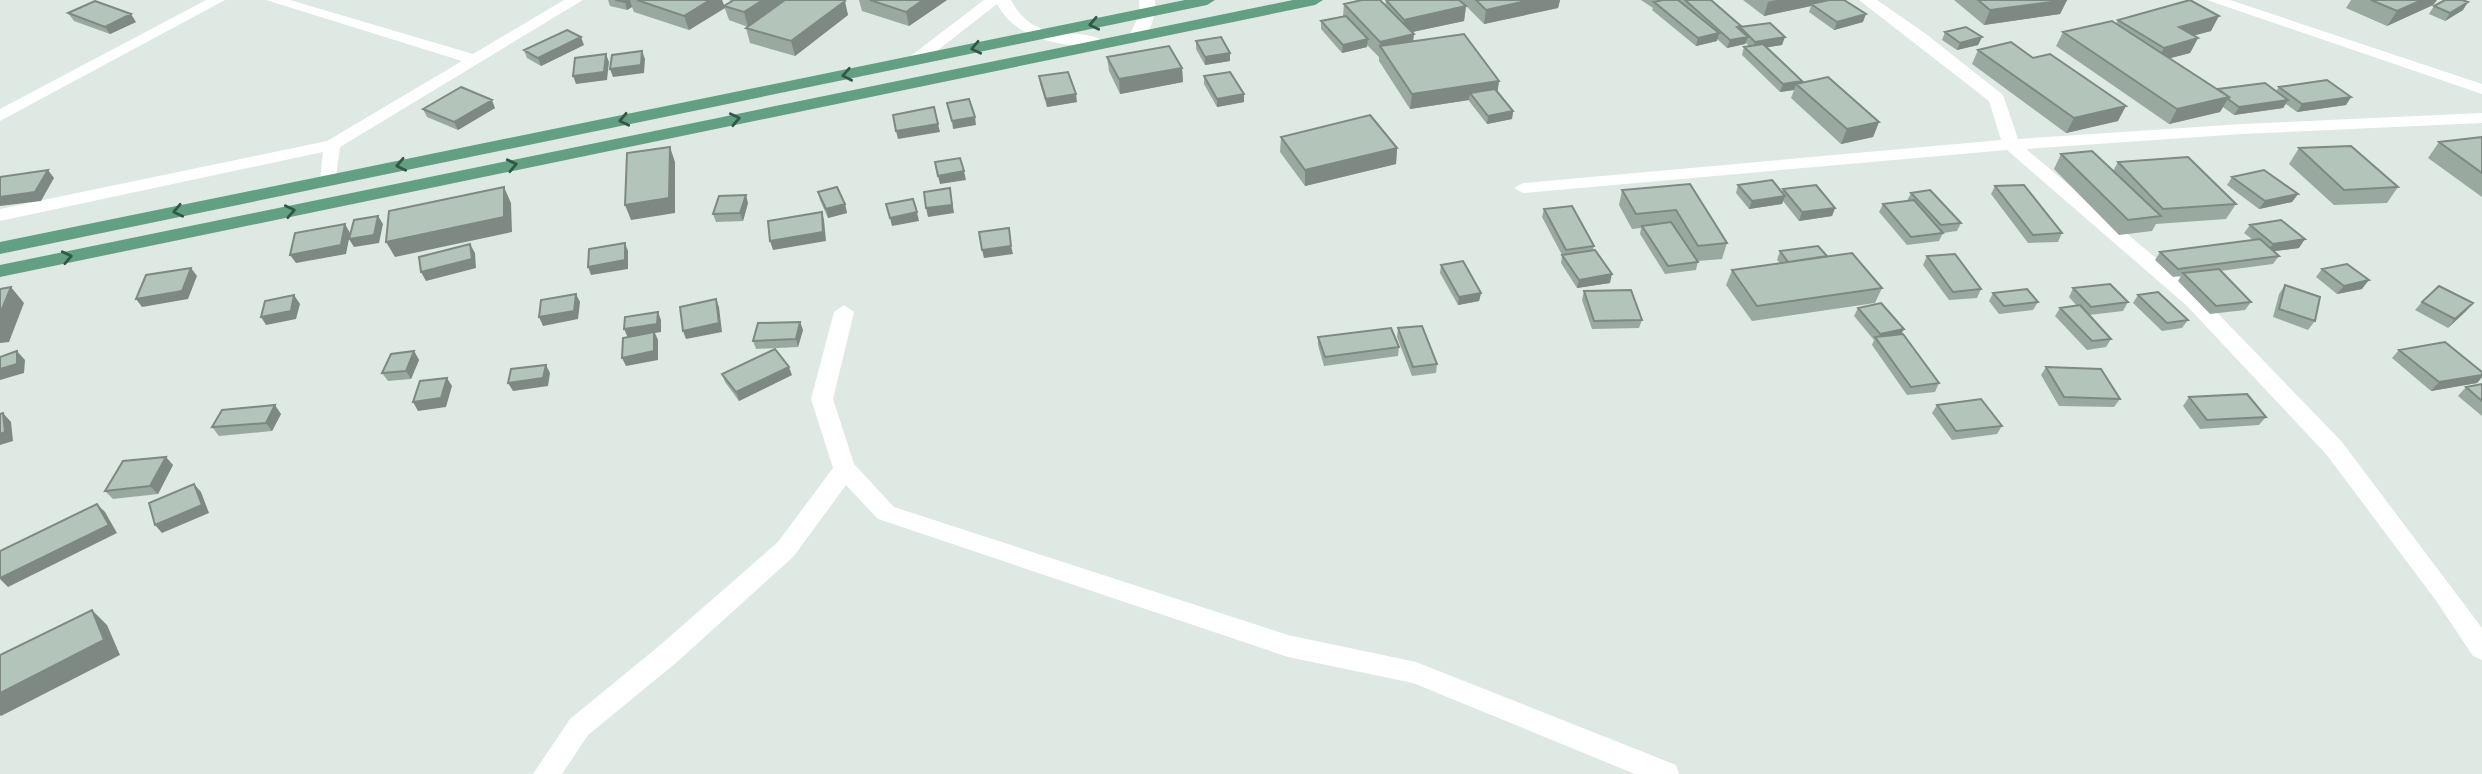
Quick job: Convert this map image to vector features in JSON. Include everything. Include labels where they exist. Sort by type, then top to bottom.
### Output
[{"type":"main road","points":[[0,248],[1039,36],[1148,7],[1208,0]]},
{"type":"main road","points":[[0,271],[1315,0]]},
{"type":"street","points":[[0,116],[217,0]]},
{"type":"street","points":[[274,0],[472,59]]},
{"type":"street","points":[[0,215],[332,145],[472,59],[575,0]]},
{"type":"street","points":[[914,61],[993,0]]},
{"type":"street","points":[[1003,0],[1008,13],[1039,36],[1097,43]]},
{"type":"street","points":[[1867,0],[1920,37],[1997,99],[2011,145],[2193,300],[2334,448],[2446,595],[2482,649]]},
{"type":"street","points":[[2215,0],[2482,89]]},
{"type":"street","points":[[1137,36],[1148,7]]},
{"type":"street","points":[[1522,188],[2011,145],[2306,124],[2482,118]]},
{"type":"street","points":[[329,180],[332,145]]},
{"type":"street","points":[[844,312],[822,399],[845,470],[886,513],[1287,646],[1416,673],[1666,774]]},
{"type":"street","points":[[546,774],[579,726],[668,654],[786,549],[845,470]]},
{"type":"building","points":[[637,0],[710,0],[684,16]]},
{"type":"building","points":[[734,0],[763,0],[744,12],[724,6]]},
{"type":"building","points":[[785,0],[845,1],[791,41],[746,28]]},
{"type":"building","points":[[870,0],[923,0],[906,12]]},
{"type":"building","points":[[1380,0],[1414,34],[1380,42],[1344,4]]},
{"type":"building","points":[[1386,0],[1459,0],[1466,6],[1404,20]]},
{"type":"building","points":[[1476,0],[1531,0],[1486,10]]},
{"type":"building","points":[[1678,0],[1719,33],[1698,38],[1654,2]]},
{"type":"building","points":[[1685,0],[1711,0],[1741,26],[1737,27],[1748,37],[1730,40]]},
{"type":"building","points":[[1844,0],[1866,14],[1837,22],[1811,4]]},
{"type":"building","points":[[1978,0],[2067,0],[1990,10]]},
{"type":"building","points":[[2190,0],[2219,16],[2179,27],[2198,38],[2164,48],[2118,20]]},
{"type":"building","points":[[2371,0],[2422,0],[2397,11]]},
{"type":"building","points":[[2445,0],[2468,2],[2450,13],[2434,6]]},
{"type":"building","points":[[95,1],[131,14],[105,27],[68,13]]},
{"type":"building","points":[[1346,16],[1368,39],[1343,45],[1321,21]]},
{"type":"building","points":[[2112,21],[2229,97],[2177,109],[2063,32]]},
{"type":"building","points":[[1770,23],[1785,37],[1755,42],[1740,27]]},
{"type":"building","points":[[1966,27],[1982,37],[1960,43],[1945,32]]},
{"type":"building","points":[[567,30],[581,37],[538,58],[524,50]]},
{"type":"building","points":[[1464,34],[1499,81],[1412,94],[1380,46]]},
{"type":"building","points":[[1221,37],[1230,53],[1205,57],[1196,41]]},
{"type":"building","points":[[2011,42],[2033,58],[2050,54],[2126,106],[2074,118],[1978,50]]},
{"type":"building","points":[[1763,44],[1802,81],[1783,84],[1744,47]]},
{"type":"building","points":[[1169,46],[1182,68],[1119,79],[1107,57]]},
{"type":"building","points":[[642,51],[641,65],[610,69],[612,55]]},
{"type":"building","points":[[606,54],[604,72],[573,76],[575,58]]},
{"type":"building","points":[[1068,72],[1076,94],[1046,99],[1039,76]]},
{"type":"building","points":[[1230,72],[1244,94],[1217,99],[1204,76]]},
{"type":"building","points":[[1828,77],[1879,122],[1847,129],[1796,84]]},
{"type":"building","points":[[2327,80],[2351,97],[2302,104],[2279,87]]},
{"type":"building","points":[[2265,83],[2288,100],[2239,107],[2218,89]]},
{"type":"building","points":[[461,87],[492,100],[454,122],[423,109]]},
{"type":"building","points":[[1495,89],[1513,111],[1488,116],[1470,93]]},
{"type":"building","points":[[969,99],[975,117],[952,121],[947,103]]},
{"type":"building","points":[[934,107],[938,124],[896,131],[893,115]]},
{"type":"building","points":[[1370,115],[1397,148],[1305,170],[1281,137]]},
{"type":"building","points":[[2482,137],[2482,173],[2439,142]]},
{"type":"building","points":[[2351,146],[2398,187],[2344,190],[2299,148]]},
{"type":"building","points":[[670,147],[669,198],[625,205],[627,153]]},
{"type":"building","points":[[2092,151],[2161,216],[2128,220],[2061,154]]},
{"type":"building","points":[[2188,157],[2236,204],[2163,209],[2118,162]]},
{"type":"building","points":[[960,158],[964,171],[938,176],[935,162]]},
{"type":"building","points":[[48,170],[35,192],[0,197],[0,177]]},
{"type":"building","points":[[2264,170],[2298,194],[2265,201],[2232,177]]},
{"type":"building","points":[[1772,180],[1785,196],[1752,201],[1738,185]]},
{"type":"building","points":[[1690,184],[1727,243],[1698,246],[1676,210],[1636,214],[1622,190]]},
{"type":"building","points":[[1816,185],[1835,208],[1802,212],[1783,189]]},
{"type":"building","points":[[2024,185],[2062,233],[2033,235],[1995,186]]},
{"type":"building","points":[[504,187],[504,217],[386,242],[389,211]]},
{"type":"building","points":[[837,187],[845,204],[826,209],[818,192]]},
{"type":"building","points":[[950,188],[952,205],[926,208],[924,192]]},
{"type":"building","points":[[1930,190],[1961,223],[1941,225],[1911,193]]},
{"type":"building","points":[[746,195],[740,213],[713,214],[719,196]]},
{"type":"building","points":[[913,199],[917,212],[890,218],[886,204]]},
{"type":"building","points":[[1914,200],[1943,233],[1911,237],[1883,204]]},
{"type":"building","points":[[1572,206],[1594,246],[1566,250],[1544,209]]},
{"type":"building","points":[[822,212],[823,232],[770,241],[768,221]]},
{"type":"building","points":[[378,216],[374,235],[349,239],[354,220]]},
{"type":"building","points":[[2281,220],[2305,239],[2273,244],[2250,225]]},
{"type":"building","points":[[1671,222],[1698,262],[1668,266],[1642,226]]},
{"type":"building","points":[[345,224],[341,245],[290,255],[295,233]]},
{"type":"building","points":[[1009,228],[1011,246],[982,250],[979,232]]},
{"type":"building","points":[[2260,239],[2279,256],[2178,269],[2160,252]]},
{"type":"building","points":[[625,243],[625,260],[588,267],[589,249]]},
{"type":"building","points":[[470,244],[472,259],[421,272],[419,257]]},
{"type":"building","points":[[1818,246],[1827,256],[1788,262],[1780,251]]},
{"type":"building","points":[[1595,250],[1612,274],[1579,280],[1562,255]]},
{"type":"building","points":[[1852,253],[1882,288],[1757,306],[1732,270]]},
{"type":"building","points":[[1955,254],[1981,289],[1953,292],[1927,256]]},
{"type":"building","points":[[1463,261],[1481,293],[1459,297],[1441,265]]},
{"type":"building","points":[[2347,264],[2369,280],[2344,286],[2322,269]]},
{"type":"building","points":[[191,268],[182,291],[136,299],[146,275]]},
{"type":"building","points":[[2219,269],[2251,302],[2216,306],[2183,273]]},
{"type":"building","points":[[2110,284],[2128,302],[2091,307],[2073,288]]},
{"type":"building","points":[[2285,285],[2320,297],[2315,321],[2279,309]]},
{"type":"building","points":[[2439,286],[2473,303],[2455,319],[2422,302]]},
{"type":"building","points":[[11,287],[0,314],[0,289]]},
{"type":"building","points":[[2027,289],[2038,302],[2004,306],[1993,293]]},
{"type":"building","points":[[1631,290],[1642,320],[1594,321],[1584,291]]},
{"type":"building","points":[[2158,292],[2188,320],[2167,323],[2138,295]]},
{"type":"building","points":[[576,294],[574,311],[539,317],[541,300]]},
{"type":"building","points":[[294,295],[291,311],[261,317],[265,301]]},
{"type":"building","points":[[716,299],[719,323],[683,331],[680,307]]},
{"type":"building","points":[[1881,303],[1904,329],[1880,334],[1858,308]]},
{"type":"building","points":[[2080,305],[2111,339],[2092,341],[2060,308]]},
{"type":"building","points":[[658,312],[657,324],[624,329],[625,317]]},
{"type":"building","points":[[800,322],[796,339],[753,341],[758,323]]},
{"type":"building","points":[[1422,326],[1437,364],[1413,367],[1398,328]]},
{"type":"building","points":[[1391,328],[1399,347],[1325,357],[1318,337]]},
{"type":"building","points":[[654,332],[654,351],[622,358],[623,338]]},
{"type":"building","points":[[1903,334],[1939,383],[1911,387],[1875,337]]},
{"type":"building","points":[[2445,342],[2482,372],[2482,375],[2439,382],[2399,350]]},
{"type":"building","points":[[775,349],[789,367],[736,392],[722,374]]},
{"type":"building","points":[[17,351],[17,364],[0,369],[0,357]]},
{"type":"building","points":[[414,351],[406,371],[382,373],[391,354]]},
{"type":"building","points":[[546,365],[543,378],[508,383],[511,369]]},
{"type":"building","points":[[2046,367],[2101,369],[2120,399],[2064,397]]},
{"type":"building","points":[[447,378],[441,398],[413,402],[420,381]]},
{"type":"building","points":[[2482,384],[2482,401],[2466,387]]},
{"type":"building","points":[[2247,394],[2266,417],[2207,420],[2189,397]]},
{"type":"building","points":[[1981,399],[2002,426],[1956,431],[1937,405]]},
{"type":"building","points":[[275,405],[266,423],[212,427],[222,410]]},
{"type":"building","points":[[3,413],[5,432],[0,434],[0,414]]},
{"type":"building","points":[[166,457],[150,486],[105,491],[123,461]]},
{"type":"building","points":[[194,484],[202,505],[155,525],[149,503]]},
{"type":"building","points":[[97,504],[109,525],[0,578],[0,551]]},
{"type":"building","points":[[92,610],[104,640],[0,693],[0,655]]}]
